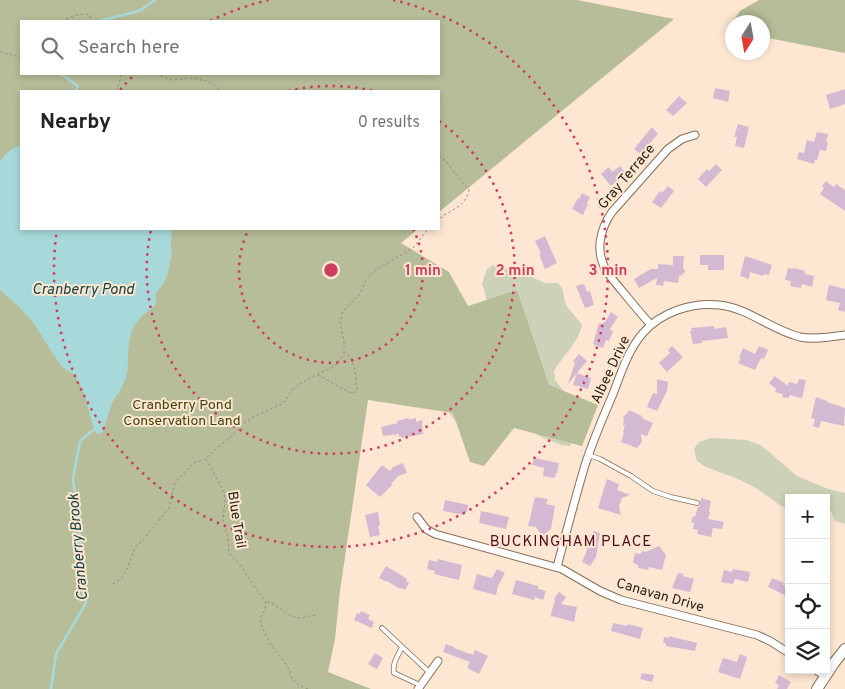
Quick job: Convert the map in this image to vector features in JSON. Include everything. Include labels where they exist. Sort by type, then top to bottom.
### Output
[{"type":"main road","points":[[830,663],[845,649]]},
{"type":"main road","points":[[816,689],[820,674]]},
{"type":"street","name":"Gray Terrace","points":[[651,325],[604,268],[600,252],[601,234],[612,212],[668,149],[682,139],[695,135]]},
{"type":"street","name":"Albee Drive","points":[[556,567],[588,455],[629,353],[639,337],[651,325],[679,310],[698,305],[712,304],[738,309],[800,337],[845,335]]},
{"type":"street","name":"Canavan Drive","points":[[417,517],[426,529],[435,534],[556,567],[621,600],[757,635],[766,638],[785,650]]},
{"type":"street","points":[[419,687],[438,660]]},
{"type":"lane","points":[[588,455],[600,459],[654,491],[697,503]]},
{"type":"lane","points":[[382,628],[429,672]]},
{"type":"lane","points":[[402,647],[395,661],[394,673],[419,687]]},
{"type":"path","points":[[64,20],[76,15],[86,14],[90,16],[91,20]]},
{"type":"path","points":[[0,52],[20,57]]},
{"type":"path","points":[[116,90],[121,75]]},
{"type":"path","points":[[158,75],[171,80],[192,78],[206,81],[215,85],[219,90]]},
{"type":"path","points":[[440,157],[447,162],[469,190],[461,205],[445,213],[440,218]]},
{"type":"path","points":[[113,584],[121,578],[127,569],[135,547],[144,540],[169,508],[174,485],[177,480],[194,463],[206,459],[244,424],[257,415],[282,404],[298,385],[337,364],[344,354],[344,341],[340,322],[343,311],[360,294],[366,280],[374,271],[413,248],[426,230]]},
{"type":"path","points":[[317,374],[348,392],[356,392],[353,364],[350,356],[344,352]]},
{"type":"path","name":"Blue Trail","points":[[206,459],[224,492],[224,520],[230,553],[266,602]]},
{"type":"path","points":[[308,689],[298,685],[292,679],[286,664],[270,644],[260,619],[265,610],[266,602],[279,606],[287,614],[300,618],[317,615]]},
{"type":"green space","name":"Cranberry Pond Conservation Land","points":[[0,0],[577,0],[674,19],[440,211],[440,90],[20,90],[20,230],[417,230],[401,243],[449,272],[468,306],[517,290],[549,385],[598,405],[582,446],[514,428],[484,466],[470,462],[453,413],[368,400],[340,591],[335,639],[328,672],[371,689],[0,689]]},
{"type":"green space","points":[[759,0],[845,0],[845,53],[770,38],[770,15],[737,15],[740,11]]},
{"type":"green space","points":[[493,265],[523,273],[545,283],[558,283],[566,305],[582,325],[574,344],[554,371],[555,380],[565,393],[578,433],[570,446],[561,445],[541,437],[529,429],[513,425],[460,427],[437,396],[403,287],[490,312],[482,283],[487,269]]},
{"type":"green space","points":[[711,438],[747,440],[762,446],[797,476],[828,489],[845,493],[845,524],[835,521],[830,509],[830,494],[785,494],[785,506],[781,506],[756,488],[706,467],[697,461],[694,449],[699,442]]},
{"type":"water","name":"Cranberry Pond","points":[[20,146],[20,230],[172,230],[172,252],[168,273],[156,293],[155,306],[142,316],[134,326],[129,345],[126,377],[113,401],[103,431],[99,434],[96,433],[93,426],[85,396],[74,375],[61,366],[32,321],[0,290],[0,161],[9,151]]},
{"type":"building","points":[[715,88],[730,91],[728,102],[713,98]]},
{"type":"building","points":[[845,89],[845,104],[830,109],[826,95]]},
{"type":"building","points":[[679,96],[687,103],[673,116],[666,110]]},
{"type":"building","points":[[738,124],[749,127],[744,148],[735,146],[737,137],[734,137]]},
{"type":"building","points":[[652,127],[658,134],[642,155],[634,149]]},
{"type":"building","points":[[817,132],[828,134],[826,151],[820,150],[814,164],[797,159],[799,152],[804,153],[807,140],[814,142]]},
{"type":"building","points":[[716,164],[722,170],[706,187],[698,179],[707,169],[709,171]]},
{"type":"building","points":[[620,166],[625,172],[611,186],[601,174],[609,167],[612,172]]},
{"type":"building","points":[[826,181],[834,187],[836,184],[845,190],[845,211],[820,194],[824,188],[822,186]]},
{"type":"building","points":[[668,186],[674,191],[661,208],[652,202],[660,191],[662,193]]},
{"type":"building","points":[[582,193],[590,197],[583,215],[572,209]]},
{"type":"building","points":[[545,236],[557,263],[545,269],[539,254],[541,253],[535,241]]},
{"type":"building","points":[[700,255],[724,255],[724,270],[708,270],[708,265],[700,265]]},
{"type":"building","points":[[673,256],[684,256],[683,267],[685,272],[679,276],[678,283],[664,281],[663,286],[656,285],[657,278],[639,288],[634,279],[651,269],[658,269],[658,264],[673,265]]},
{"type":"building","points":[[745,256],[772,265],[769,275],[764,274],[763,276],[750,272],[749,279],[740,276]]},
{"type":"building","points":[[788,268],[805,271],[805,274],[814,276],[812,287],[802,284],[801,288],[790,286],[791,281],[785,280]]},
{"type":"building","points":[[584,284],[587,292],[590,291],[594,305],[585,308],[576,286]]},
{"type":"building","points":[[829,285],[845,289],[845,312],[838,310],[840,303],[826,300]]},
{"type":"building","points":[[611,312],[618,317],[610,329],[613,331],[609,341],[606,340],[603,348],[593,344],[599,323],[603,324]]},
{"type":"building","points":[[714,326],[714,329],[726,327],[728,338],[693,344],[691,328]]},
{"type":"building","points":[[672,346],[683,357],[667,372],[659,363],[670,353],[668,350]]},
{"type":"building","points":[[759,346],[768,350],[764,359],[761,358],[755,370],[738,363],[743,348],[755,354]]},
{"type":"building","points":[[579,354],[587,361],[568,384],[575,363],[573,361]]},
{"type":"building","points":[[577,373],[591,378],[588,389],[573,385]]},
{"type":"building","points":[[775,376],[788,386],[789,382],[797,384],[799,379],[806,380],[802,398],[789,395],[789,398],[782,397],[783,394],[775,392],[776,389],[769,383]]},
{"type":"building","points":[[657,379],[668,382],[667,391],[657,411],[647,407],[653,393],[657,394]]},
{"type":"building","points":[[816,397],[845,408],[844,426],[821,421],[819,428],[813,426],[815,419],[811,418]]},
{"type":"building","points":[[629,410],[653,423],[647,436],[641,434],[642,442],[637,448],[621,442],[625,425],[623,425],[623,417]]},
{"type":"building","points":[[409,418],[409,420],[416,418],[416,422],[422,420],[423,434],[401,438],[399,434],[383,436],[381,427]]},
{"type":"building","points":[[534,458],[559,463],[555,478],[543,476],[544,468],[532,465]]},
{"type":"building","points":[[403,463],[407,473],[398,476],[380,497],[366,485],[382,465],[390,471],[393,467]]},
{"type":"building","points":[[607,479],[619,484],[617,490],[630,495],[622,498],[619,506],[621,515],[598,508]]},
{"type":"building","points":[[535,497],[548,499],[546,504],[555,506],[551,529],[542,536],[536,527],[528,526]]},
{"type":"building","points":[[701,498],[711,501],[708,519],[724,522],[722,529],[713,528],[711,537],[697,534],[698,530],[693,529],[694,523],[691,522],[693,516],[695,517]]},
{"type":"building","points":[[445,500],[468,505],[467,512],[464,515],[443,511]]},
{"type":"building","points":[[481,511],[509,517],[506,529],[479,523]]},
{"type":"building","points":[[378,512],[380,535],[370,537],[365,515]]},
{"type":"building","points":[[593,531],[600,533],[596,557],[590,566],[582,562],[590,534],[593,535]]},
{"type":"building","points":[[659,546],[666,555],[662,570],[649,567],[648,570],[638,568],[638,565],[633,563],[635,553],[641,554],[642,551],[646,552]]},
{"type":"building","points":[[438,559],[462,565],[459,580],[434,574],[435,571],[427,569],[429,560],[437,562]]},
{"type":"building","points":[[386,566],[407,579],[406,581],[409,583],[405,590],[379,578]]},
{"type":"building","points":[[497,569],[505,573],[498,586],[496,595],[473,589],[477,574],[492,578]]},
{"type":"building","points":[[733,569],[750,572],[748,582],[735,579],[733,584],[721,582],[724,570],[732,572]]},
{"type":"building","points":[[678,573],[694,579],[690,592],[672,588]]},
{"type":"building","points":[[772,578],[784,583],[785,595],[768,587]]},
{"type":"building","points":[[516,580],[538,586],[538,589],[546,591],[543,600],[535,597],[534,600],[512,594]]},
{"type":"building","points":[[559,592],[566,597],[561,604],[577,607],[574,622],[550,617],[554,599]]},
{"type":"building","points":[[361,611],[370,615],[368,619],[374,622],[372,628],[354,620],[357,613],[360,614]]},
{"type":"building","points":[[613,623],[643,628],[640,639],[611,631]]},
{"type":"building","points":[[669,636],[697,643],[695,651],[666,646],[666,643],[663,643],[664,637],[669,638]]},
{"type":"building","points":[[446,644],[473,655],[475,650],[488,656],[479,674],[467,668],[470,662],[443,652]]},
{"type":"building","points":[[375,653],[383,658],[377,669],[368,664]]},
{"type":"building","points":[[740,654],[747,657],[740,679],[718,672],[723,658],[737,662]]},
{"type":"building","points":[[642,673],[654,675],[652,682],[640,679]]},
{"type":"building","points":[[779,675],[791,682],[787,689],[777,689],[779,685],[775,683]]},
{"type":"waterway","points":[[103,20],[139,11],[155,0]]},
{"type":"waterway","points":[[62,75],[78,86],[76,90]]},
{"type":"waterway","name":"Cranberry Brook","points":[[51,689],[56,654],[86,603],[73,479],[80,441],[96,428]]},
{"type":"district","name":"BUCKINGHAM PLACE","points":[[571,542]]}]
